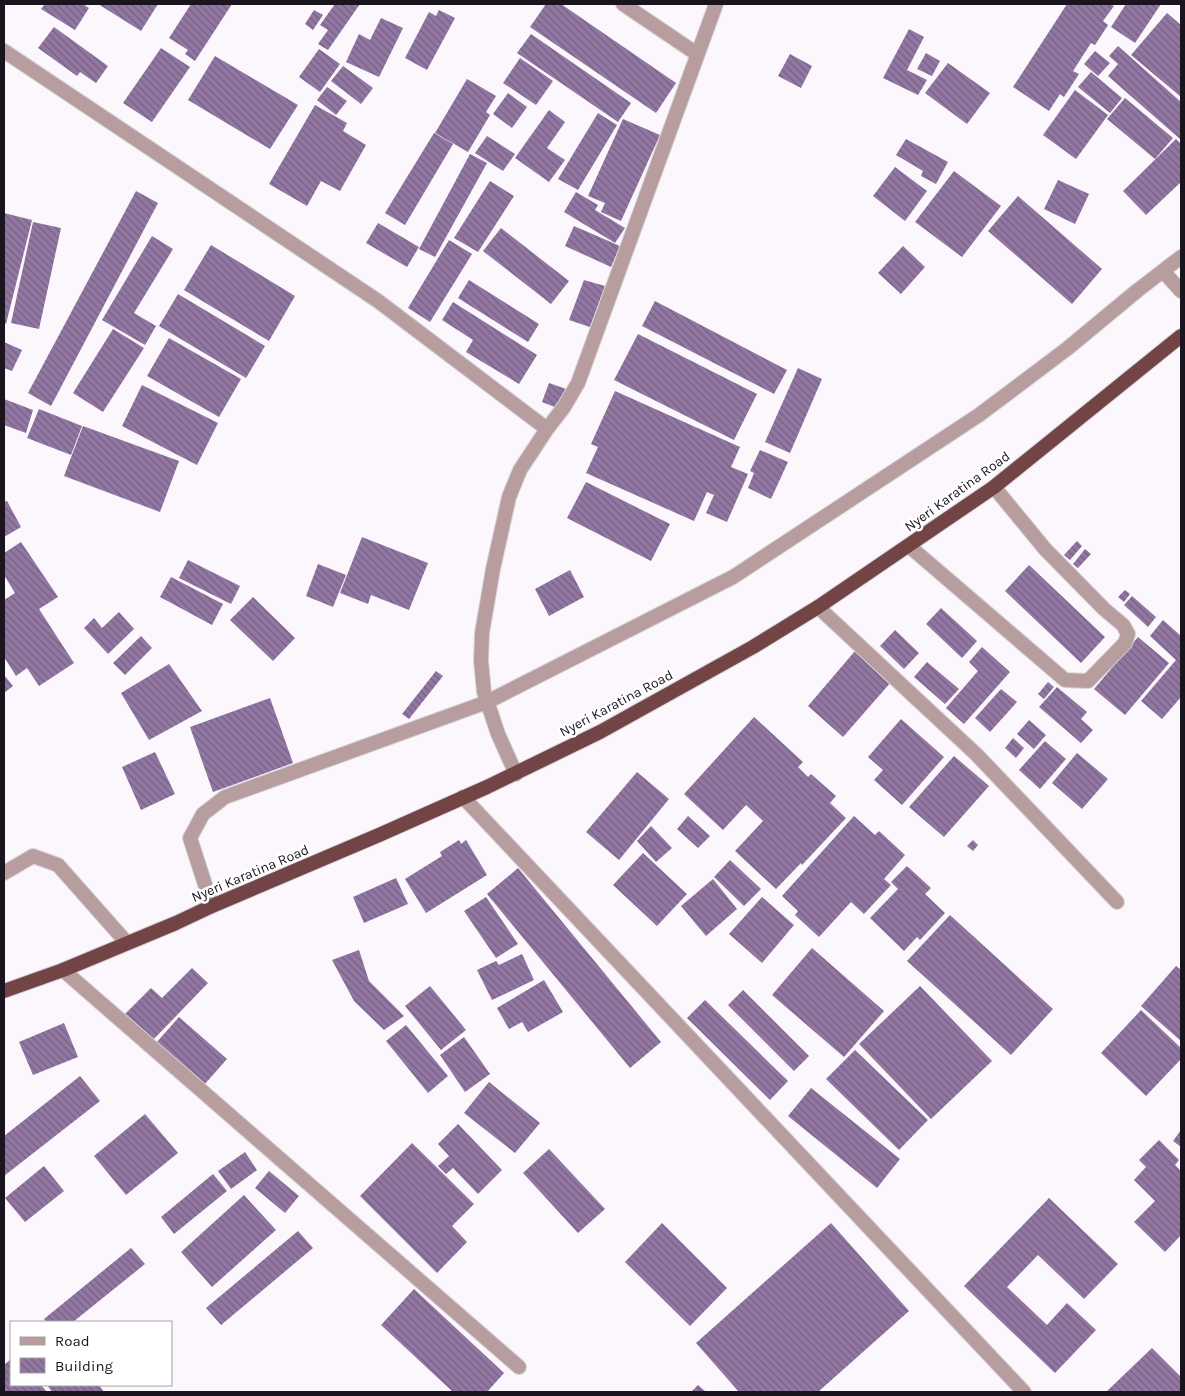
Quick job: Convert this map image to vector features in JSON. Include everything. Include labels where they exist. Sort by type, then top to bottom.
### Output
[{"type":"highway","name":"Nyeri Karatina Road","points":[[4,991],[63,970],[176,923],[379,836],[516,774],[600,732],[753,647],[818,607],[994,487],[1181,336]]},
{"type":"street","points":[[623,4],[698,54]]},
{"type":"street","points":[[516,774],[498,734],[487,702],[484,692],[481,661],[482,633],[493,569],[509,497],[520,470],[547,428],[564,407],[578,383],[716,4]]},
{"type":"street","points":[[4,51],[378,301],[547,428]]},
{"type":"street","points":[[212,906],[190,838],[202,814],[225,797],[487,702],[734,577],[979,415],[1068,348],[1181,257]]},
{"type":"street","points":[[1163,271],[1181,292]]},
{"type":"street","points":[[909,546],[1065,680],[1088,681],[1125,643],[1128,634],[1123,625],[1104,609],[1045,549],[994,487]]},
{"type":"street","points":[[818,607],[977,756],[1117,902]]},
{"type":"street","points":[[463,797],[1024,1392]]},
{"type":"street","points":[[4,873],[33,856],[58,865],[127,943]]},
{"type":"street","points":[[63,970],[518,1367]]},
{"type":"building","points":[[45,4],[83,4],[89,8],[75,30],[41,9]]},
{"type":"building","points":[[98,4],[158,4],[141,31]]},
{"type":"building","points":[[191,4],[232,4],[195,61],[185,54],[188,50],[169,38]]},
{"type":"building","points":[[335,4],[360,4],[328,50],[318,44],[328,30],[320,25]]},
{"type":"building","points":[[546,4],[561,4],[676,83],[656,113],[530,27]]},
{"type":"building","points":[[1067,4],[1110,4],[1114,6],[1103,21],[1108,25],[1095,45],[1091,43],[1073,71],[1079,74],[1064,97],[1060,94],[1049,111],[1013,87]]},
{"type":"building","points":[[1126,4],[1161,4],[1135,43],[1111,27]]},
{"type":"building","points":[[314,10],[323,15],[313,30],[305,24]]},
{"type":"building","points":[[439,10],[455,18],[427,70],[405,58],[429,12],[436,16]]},
{"type":"building","points":[[1167,13],[1181,25],[1181,97],[1131,55]]},
{"type":"building","points":[[381,18],[403,28],[379,77],[346,62],[359,34],[370,40]]},
{"type":"building","points":[[54,27],[108,66],[96,83],[80,72],[77,76],[38,48]]},
{"type":"building","points":[[909,29],[924,37],[907,70],[927,80],[918,95],[883,78]]},
{"type":"building","points":[[531,34],[631,103],[618,122],[517,53]]},
{"type":"building","points":[[1118,46],[1181,102],[1180,139],[1108,76],[1118,64],[1109,56]]},
{"type":"building","points":[[161,48],[190,67],[152,122],[123,103]]},
{"type":"building","points":[[319,49],[340,64],[320,92],[299,77]]},
{"type":"building","points":[[1095,51],[1110,63],[1098,76],[1084,64]]},
{"type":"building","points":[[926,53],[940,61],[932,76],[917,69]]},
{"type":"building","points":[[790,54],[812,66],[801,88],[778,76]]},
{"type":"building","points":[[215,56],[298,105],[270,149],[188,100]]},
{"type":"building","points":[[520,58],[553,81],[536,105],[503,83]]},
{"type":"building","points":[[948,63],[990,93],[967,124],[925,93]]},
{"type":"building","points":[[343,66],[373,88],[361,104],[331,81]]},
{"type":"building","points":[[1091,72],[1122,98],[1110,113],[1078,87]]},
{"type":"building","points":[[467,79],[496,96],[486,112],[490,115],[468,152],[435,133]]},
{"type":"building","points":[[327,87],[347,101],[336,115],[317,100]]},
{"type":"building","points":[[1075,90],[1108,115],[1076,159],[1043,135]]},
{"type":"building","points":[[508,93],[527,107],[512,128],[493,114]]},
{"type":"building","points":[[1125,98],[1173,138],[1155,159],[1107,119]]},
{"type":"building","points":[[315,105],[347,123],[343,131],[366,145],[340,191],[321,181],[307,206],[269,184]]},
{"type":"building","points":[[549,110],[565,122],[547,148],[565,160],[549,182],[515,158]]},
{"type":"building","points":[[598,113],[617,125],[578,190],[558,179]]},
{"type":"building","points":[[623,119],[660,135],[621,221],[601,212],[605,203],[588,196]]},
{"type":"building","points":[[434,133],[453,144],[405,225],[385,213]]},
{"type":"building","points":[[487,136],[515,154],[503,171],[475,153]]},
{"type":"building","points":[[906,139],[948,162],[936,184],[921,176],[923,171],[896,155]]},
{"type":"building","points":[[1176,139],[1181,144],[1181,182],[1146,215],[1123,191]]},
{"type":"building","points":[[470,154],[487,163],[435,257],[419,249]]},
{"type":"building","points":[[895,167],[927,191],[905,221],[873,196]]},
{"type":"building","points":[[954,171],[1001,206],[962,257],[915,222]]},
{"type":"building","points":[[1058,180],[1089,194],[1075,224],[1044,209]]},
{"type":"building","points":[[490,181],[514,196],[478,252],[454,238]]},
{"type":"building","points":[[136,191],[158,203],[51,406],[28,393]]},
{"type":"building","points":[[576,192],[598,205],[595,210],[625,228],[615,243],[564,212]]},
{"type":"building","points":[[1018,196],[1102,269],[1072,304],[988,231]]},
{"type":"building","points":[[4,213],[32,220],[6,324],[4,323]]},
{"type":"building","points":[[33,222],[61,228],[39,329],[11,323]]},
{"type":"building","points":[[378,223],[419,247],[407,267],[366,243]]},
{"type":"building","points":[[574,226],[620,246],[611,267],[565,246]]},
{"type":"building","points":[[501,228],[569,281],[551,304],[483,251]]},
{"type":"building","points":[[152,236],[173,249],[134,313],[156,326],[145,345],[102,320]]},
{"type":"building","points":[[449,240],[472,254],[430,322],[408,308]]},
{"type":"building","points":[[211,245],[295,296],[269,341],[184,290]]},
{"type":"building","points":[[903,246],[925,267],[901,294],[878,273]]},
{"type":"building","points":[[469,280],[539,324],[528,342],[458,298]]},
{"type":"building","points":[[584,280],[605,286],[590,327],[569,320]]},
{"type":"building","points":[[178,294],[265,346],[246,378],[159,326]]},
{"type":"building","points":[[655,301],[787,370],[774,394],[642,326]]},
{"type":"building","points":[[453,302],[537,355],[519,384],[466,352],[473,340],[442,320]]},
{"type":"building","points":[[113,329],[144,348],[103,412],[73,393]]},
{"type":"building","points":[[638,334],[757,394],[734,440],[614,380]]},
{"type":"building","points":[[169,338],[241,379],[219,417],[147,376]]},
{"type":"building","points":[[4,342],[22,350],[12,371],[4,368]]},
{"type":"building","points":[[798,368],[822,379],[790,453],[765,442]]},
{"type":"building","points":[[549,383],[569,390],[562,410],[542,402]]},
{"type":"building","points":[[142,385],[218,423],[197,465],[122,426]]},
{"type":"building","points":[[615,391],[740,447],[731,467],[748,474],[727,522],[706,513],[714,495],[707,492],[694,521],[586,473],[598,447],[591,444]]},
{"type":"building","points":[[4,399],[33,410],[26,433],[4,425]]},
{"type":"building","points":[[39,409],[82,426],[71,455],[27,438]]},
{"type":"building","points":[[83,426],[179,461],[160,512],[64,476]]},
{"type":"building","points":[[760,450],[788,462],[771,499],[748,488],[754,473],[750,471]]},
{"type":"building","points":[[586,482],[670,524],[651,561],[567,518]]},
{"type":"building","points":[[7,501],[21,527],[4,537],[4,502]]},
{"type":"building","points":[[362,537],[428,563],[409,610],[371,595],[368,604],[340,593]]},
{"type":"building","points":[[1077,541],[1082,546],[1070,560],[1064,555]]},
{"type":"building","points":[[21,542],[58,597],[39,609],[74,663],[39,686],[27,668],[16,676],[4,657],[4,600],[15,593],[4,575],[4,553]]},
{"type":"building","points":[[1085,549],[1091,554],[1078,568],[1073,564]]},
{"type":"building","points":[[188,560],[240,586],[231,604],[179,578]]},
{"type":"building","points":[[318,564],[346,575],[333,607],[306,596]]},
{"type":"building","points":[[1029,565],[1105,637],[1081,663],[1005,591]]},
{"type":"building","points":[[570,570],[584,597],[549,616],[535,589]]},
{"type":"building","points":[[171,577],[223,604],[212,625],[160,597]]},
{"type":"building","points":[[1125,590],[1130,594],[1124,602],[1118,597]]},
{"type":"building","points":[[1132,596],[1156,617],[1148,627],[1124,605]]},
{"type":"building","points":[[253,597],[295,638],[273,661],[230,620]]},
{"type":"building","points":[[941,608],[977,641],[962,658],[926,624]]},
{"type":"building","points":[[119,612],[134,629],[108,654],[84,628],[94,618],[102,628]]},
{"type":"building","points":[[1163,620],[1181,636],[1181,697],[1162,719],[1141,701],[1176,660],[1150,636]]},
{"type":"building","points":[[895,630],[919,653],[904,669],[880,646]]},
{"type":"building","points":[[141,636],[152,648],[125,675],[113,663]]},
{"type":"building","points":[[1138,637],[1169,663],[1125,715],[1094,689]]},
{"type":"building","points":[[982,647],[1010,672],[964,724],[946,708],[978,671],[969,662]]},
{"type":"building","points":[[855,651],[891,682],[843,737],[808,706]]},
{"type":"building","points":[[927,662],[959,689],[945,704],[914,677]]},
{"type":"building","points":[[169,664],[202,711],[149,740],[121,693]]},
{"type":"building","points":[[436,671],[443,676],[409,719],[402,714]]},
{"type":"building","points":[[4,675],[13,686],[4,693]]},
{"type":"building","points":[[1048,682],[1054,687],[1044,699],[1038,694]]},
{"type":"building","points":[[1057,687],[1087,712],[1081,719],[1093,730],[1081,743],[1039,707]]},
{"type":"building","points":[[1001,689],[1017,702],[990,732],[975,718]]},
{"type":"building","points":[[270,698],[293,763],[213,792],[190,727]]},
{"type":"building","points":[[754,717],[803,762],[798,767],[808,777],[811,774],[836,796],[830,803],[846,818],[802,865],[801,863],[776,889],[735,851],[763,821],[746,805],[723,830],[684,794]]},
{"type":"building","points":[[901,719],[944,757],[902,805],[874,780],[883,770],[868,757]]},
{"type":"building","points":[[1029,720],[1046,735],[1034,749],[1017,734]]},
{"type":"building","points":[[1013,738],[1024,748],[1016,758],[1005,748]]},
{"type":"building","points":[[1045,741],[1066,759],[1040,789],[1019,770]]},
{"type":"building","points":[[155,752],[175,794],[141,810],[122,767]]},
{"type":"building","points":[[1077,753],[1108,779],[1082,809],[1052,783]]},
{"type":"building","points":[[954,756],[989,786],[944,837],[909,807]]},
{"type":"building","points":[[637,772],[669,799],[619,860],[586,832]]},
{"type":"building","points":[[688,816],[710,836],[698,848],[677,829]]},
{"type":"building","points":[[854,816],[875,835],[879,831],[905,855],[884,879],[891,885],[864,914],[851,902],[819,937],[795,915],[798,911],[782,896]]},
{"type":"building","points":[[651,826],[672,848],[656,862],[637,841]]},
{"type":"building","points":[[459,840],[461,844],[466,840],[487,875],[426,913],[405,879],[442,856],[440,852]]},
{"type":"building","points":[[973,840],[978,845],[973,851],[967,846]]},
{"type":"building","points":[[643,853],[687,894],[657,926],[613,885]]},
{"type":"building","points":[[730,860],[761,889],[744,906],[714,877]]},
{"type":"building","points":[[907,866],[931,888],[925,894],[945,913],[920,940],[917,937],[904,951],[870,918],[898,889],[891,882]]},
{"type":"building","points":[[518,868],[661,1042],[630,1068],[487,894]]},
{"type":"building","points":[[396,878],[408,904],[364,923],[353,897]]},
{"type":"building","points":[[713,879],[737,909],[706,936],[681,906]]},
{"type":"building","points":[[486,897],[518,944],[496,958],[464,911]]},
{"type":"building","points":[[762,897],[794,925],[762,963],[729,934]]},
{"type":"building","points":[[950,915],[1053,1009],[1011,1055],[907,961]]},
{"type":"building","points":[[812,948],[884,1011],[844,1057],[772,995]]},
{"type":"building","points":[[359,950],[369,981],[404,1016],[384,1030],[354,1001],[332,960]]},
{"type":"building","points":[[522,954],[534,980],[492,1000],[477,970],[496,961],[499,965]]},
{"type":"building","points":[[1176,966],[1181,970],[1181,1041],[1141,1006]]},
{"type":"building","points":[[192,968],[208,983],[151,1042],[124,1015],[151,988],[162,998]]},
{"type":"building","points":[[544,980],[563,1012],[528,1032],[522,1022],[509,1029],[497,1008]]},
{"type":"building","points":[[430,986],[466,1030],[441,1050],[405,1006]]},
{"type":"building","points":[[920,986],[992,1061],[931,1119],[859,1044]]},
{"type":"building","points":[[743,990],[809,1056],[794,1071],[728,1005]]},
{"type":"building","points":[[705,1000],[788,1081],[770,1100],[687,1018]]},
{"type":"building","points":[[1141,1010],[1181,1048],[1181,1059],[1146,1096],[1101,1053]]},
{"type":"building","points":[[179,1017],[227,1059],[204,1085],[156,1043]]},
{"type":"building","points":[[64,1023],[78,1057],[33,1075],[19,1042]]},
{"type":"building","points":[[406,1025],[448,1076],[428,1093],[386,1041]]},
{"type":"building","points":[[464,1037],[490,1074],[465,1092],[440,1055]]},
{"type":"building","points":[[855,1050],[928,1120],[899,1150],[826,1079]]},
{"type":"building","points":[[80,1076],[100,1101],[4,1176],[4,1136]]},
{"type":"building","points":[[489,1082],[540,1123],[515,1153],[464,1113]]},
{"type":"building","points":[[811,1088],[900,1159],[877,1188],[788,1116]]},
{"type":"building","points":[[145,1114],[178,1153],[126,1195],[94,1156]]},
{"type":"building","points":[[458,1124],[502,1170],[478,1194],[453,1168],[446,1174],[438,1166],[449,1156],[438,1144]]},
{"type":"building","points":[[1181,1130],[1181,1147],[1173,1141]]},
{"type":"building","points":[[1159,1140],[1179,1160],[1175,1165],[1181,1171],[1181,1235],[1165,1252],[1134,1222],[1155,1201],[1134,1180],[1146,1167],[1139,1160]]},
{"type":"building","points":[[412,1143],[474,1204],[452,1226],[467,1242],[437,1273],[360,1196]]},
{"type":"building","points":[[549,1149],[605,1209],[578,1233],[523,1173]]},
{"type":"building","points":[[245,1152],[257,1170],[231,1189],[218,1171]]},
{"type":"building","points":[[44,1166],[64,1191],[25,1222],[5,1198]]},
{"type":"building","points":[[269,1171],[299,1196],[285,1213],[255,1188]]},
{"type":"building","points":[[213,1174],[227,1191],[174,1234],[161,1217]]},
{"type":"building","points":[[244,1195],[276,1230],[212,1287],[181,1252]]},
{"type":"building","points":[[1049,1198],[1118,1264],[1084,1299],[1038,1255],[1007,1287],[1047,1325],[1067,1303],[1096,1330],[1055,1373],[964,1286]]},
{"type":"building","points":[[662,1223],[727,1288],[690,1326],[625,1262]]},
{"type":"building","points":[[831,1223],[909,1311],[818,1392],[739,1392],[696,1343]]},
{"type":"building","points":[[298,1231],[313,1248],[221,1325],[206,1308]]},
{"type":"building","points":[[131,1248],[145,1264],[74,1321],[46,1321],[44,1319]]},
{"type":"building","points":[[414,1289],[504,1373],[487,1392],[453,1392],[381,1325]]},
{"type":"building","points":[[1152,1348],[1181,1377],[1181,1392],[1106,1392]]},
{"type":"building","points":[[10,1360],[10,1386],[42,1386],[47,1392],[4,1392],[4,1365]]},
{"type":"building","points":[[698,1385],[706,1392],[691,1392]]},
{"type":"building","points":[[48,1386],[100,1386],[104,1392],[52,1392]]}]
